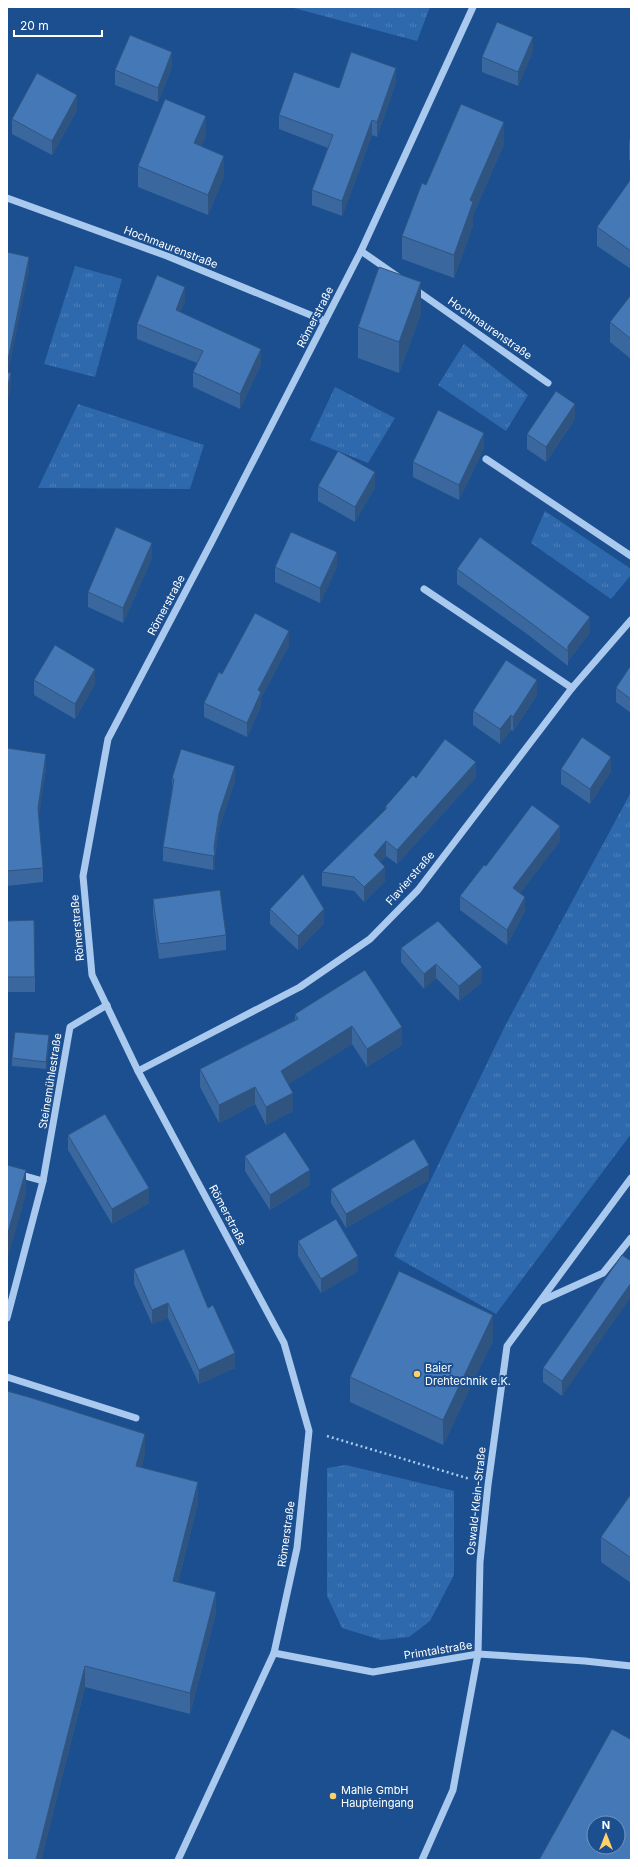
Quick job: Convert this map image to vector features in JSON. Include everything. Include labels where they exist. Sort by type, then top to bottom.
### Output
[{"type":"street","name":"Römerstraße","points":[[178,1860],[274,1653],[297,1548],[309,1431],[284,1343],[138,1071],[92,976],[83,876],[108,739],[361,251],[473,7]]},
{"type":"street","name":"Hochmaurenstraße","points":[[7,198],[167,256],[325,321]]},
{"type":"street","name":"Hochmaurenstraße","points":[[361,251],[548,383]]},
{"type":"street","points":[[486,459],[631,556]]},
{"type":"street","points":[[424,589],[572,688]]},
{"type":"street","name":"Flavierstraße","points":[[138,1071],[300,987],[370,939],[418,890],[572,688],[631,620]]},
{"type":"street","name":"Steinemühlestraße","points":[[7,1318],[43,1181],[70,1027],[107,1006]]},
{"type":"street","points":[[7,1171],[43,1181]]},
{"type":"street","name":"Oswald-Klein-Straße","points":[[422,1860],[454,1790],[478,1654],[480,1562],[488,1485],[508,1346],[631,1178]]},
{"type":"street","points":[[540,1301],[603,1273],[631,1238]]},
{"type":"street","points":[[7,1377],[136,1418]]},
{"type":"street","name":"Primtalstraße","points":[[274,1653],[373,1672],[478,1654],[585,1661],[631,1666]]},
{"type":"path","points":[[309,1431],[488,1485]]},
{"type":"green space","points":[[290,7],[430,7],[417,41]]},
{"type":"green space","points":[[75,266],[122,279],[95,377],[44,364]]},
{"type":"green space","points":[[464,344],[528,395],[506,431],[438,385]]},
{"type":"green space","points":[[335,387],[395,418],[368,463],[310,440]]},
{"type":"green space","points":[[78,404],[204,445],[190,489],[38,488]]},
{"type":"green space","points":[[545,511],[631,569],[631,575],[611,599],[531,543]]},
{"type":"green space","points":[[631,792],[631,1134],[496,1314],[394,1256],[505,1026]]},
{"type":"green space","points":[[346,1465],[454,1491],[454,1575],[430,1621],[409,1637],[381,1640],[342,1628],[327,1596],[327,1468]]},
{"type":"building","points":[[497,22],[533,37],[518,72],[482,57]]},
{"type":"building","points":[[130,35],[172,52],[158,88],[115,70]]},
{"type":"building","points":[[351,52],[396,68],[377,122],[372,120],[342,201],[312,190],[333,135],[279,115],[294,72],[339,88]]},
{"type":"building","points":[[37,73],[77,95],[52,141],[12,119]]},
{"type":"building","points":[[165,99],[206,116],[194,143],[224,156],[208,195],[138,166]]},
{"type":"building","points":[[461,104],[504,122],[470,200],[473,202],[454,255],[402,236],[422,183],[426,185]]},
{"type":"building","points":[[631,179],[631,251],[597,227]]},
{"type":"building","points":[[7,252],[29,257],[7,365]]},
{"type":"building","points":[[379,267],[421,282],[399,342],[358,327]]},
{"type":"building","points":[[157,275],[185,287],[176,310],[261,349],[240,394],[193,372],[203,351],[137,324]]},
{"type":"building","points":[[631,295],[631,339],[610,322]]},
{"type":"building","points":[[7,372],[11,373],[7,389]]},
{"type":"building","points":[[556,391],[575,404],[546,447],[527,434]]},
{"type":"building","points":[[438,410],[484,433],[459,485],[413,462]]},
{"type":"building","points":[[338,451],[375,472],[355,507],[318,486]]},
{"type":"building","points":[[116,527],[152,543],[123,608],[88,592]]},
{"type":"building","points":[[291,532],[337,552],[320,588],[275,567]]},
{"type":"building","points":[[480,537],[590,617],[568,646],[568,651],[457,569]]},
{"type":"building","points":[[255,613],[289,631],[258,690],[261,692],[247,723],[204,703],[219,672],[222,674]]},
{"type":"building","points":[[55,645],[95,669],[75,704],[34,680]]},
{"type":"building","points":[[506,660],[537,680],[513,717],[511,715],[500,729],[473,711]]},
{"type":"building","points":[[631,665],[631,699],[616,688]]},
{"type":"building","points":[[582,737],[611,757],[590,789],[561,769]]},
{"type":"building","points":[[445,739],[476,762],[397,850],[386,841],[374,855],[385,867],[364,887],[354,877],[322,872],[387,808],[385,807],[413,775],[416,778]]},
{"type":"building","points":[[7,748],[46,754],[38,808],[43,868],[7,871]]},
{"type":"building","points":[[181,749],[235,766],[219,814],[214,847],[215,855],[213,856],[163,847],[174,779],[172,778]]},
{"type":"building","points":[[532,805],[560,826],[513,888],[525,897],[507,930],[460,896],[484,865],[486,866]]},
{"type":"building","points":[[303,874],[324,909],[298,936],[270,909]]},
{"type":"building","points":[[220,890],[226,935],[159,944],[153,899]]},
{"type":"building","points":[[34,920],[35,977],[7,977],[7,921]]},
{"type":"building","points":[[438,921],[482,967],[459,986],[436,964],[424,974],[401,948]]},
{"type":"building","points":[[365,970],[402,1027],[367,1049],[352,1026],[281,1071],[293,1093],[266,1107],[255,1087],[219,1105],[200,1069],[298,1019],[295,1014]]},
{"type":"building","points":[[15,1032],[49,1035],[46,1062],[12,1058]]},
{"type":"building","points":[[105,1114],[149,1188],[112,1209],[68,1135]]},
{"type":"building","points":[[285,1132],[310,1170],[270,1195],[245,1156]]},
{"type":"building","points":[[414,1139],[429,1165],[346,1214],[331,1189]]},
{"type":"building","points":[[7,1165],[26,1170],[7,1236]]},
{"type":"building","points":[[336,1219],[358,1256],[321,1279],[298,1241]]},
{"type":"building","points":[[184,1249],[208,1308],[213,1305],[235,1353],[199,1370],[168,1303],[152,1310],[134,1269]]},
{"type":"building","points":[[622,1255],[631,1261],[631,1283],[562,1381],[543,1368]]},
{"type":"building","points":[[399,1271],[493,1315],[443,1420],[350,1377]]},
{"type":"building","points":[[7,1391],[145,1434],[136,1466],[198,1482],[173,1581],[216,1592],[190,1693],[85,1666],[36,1860],[7,1860]]},
{"type":"building","points":[[631,1494],[631,1558],[601,1537]]},
{"type":"building","points":[[612,1729],[630,1739],[631,1737],[631,1860],[539,1860]]},
{"type":"place","name":"Baier Drehtechnik e.K.","points":[[417,1374]]},
{"type":"place","name":"Mahle GmbH Haupteingang","points":[[333,1796]]}]
